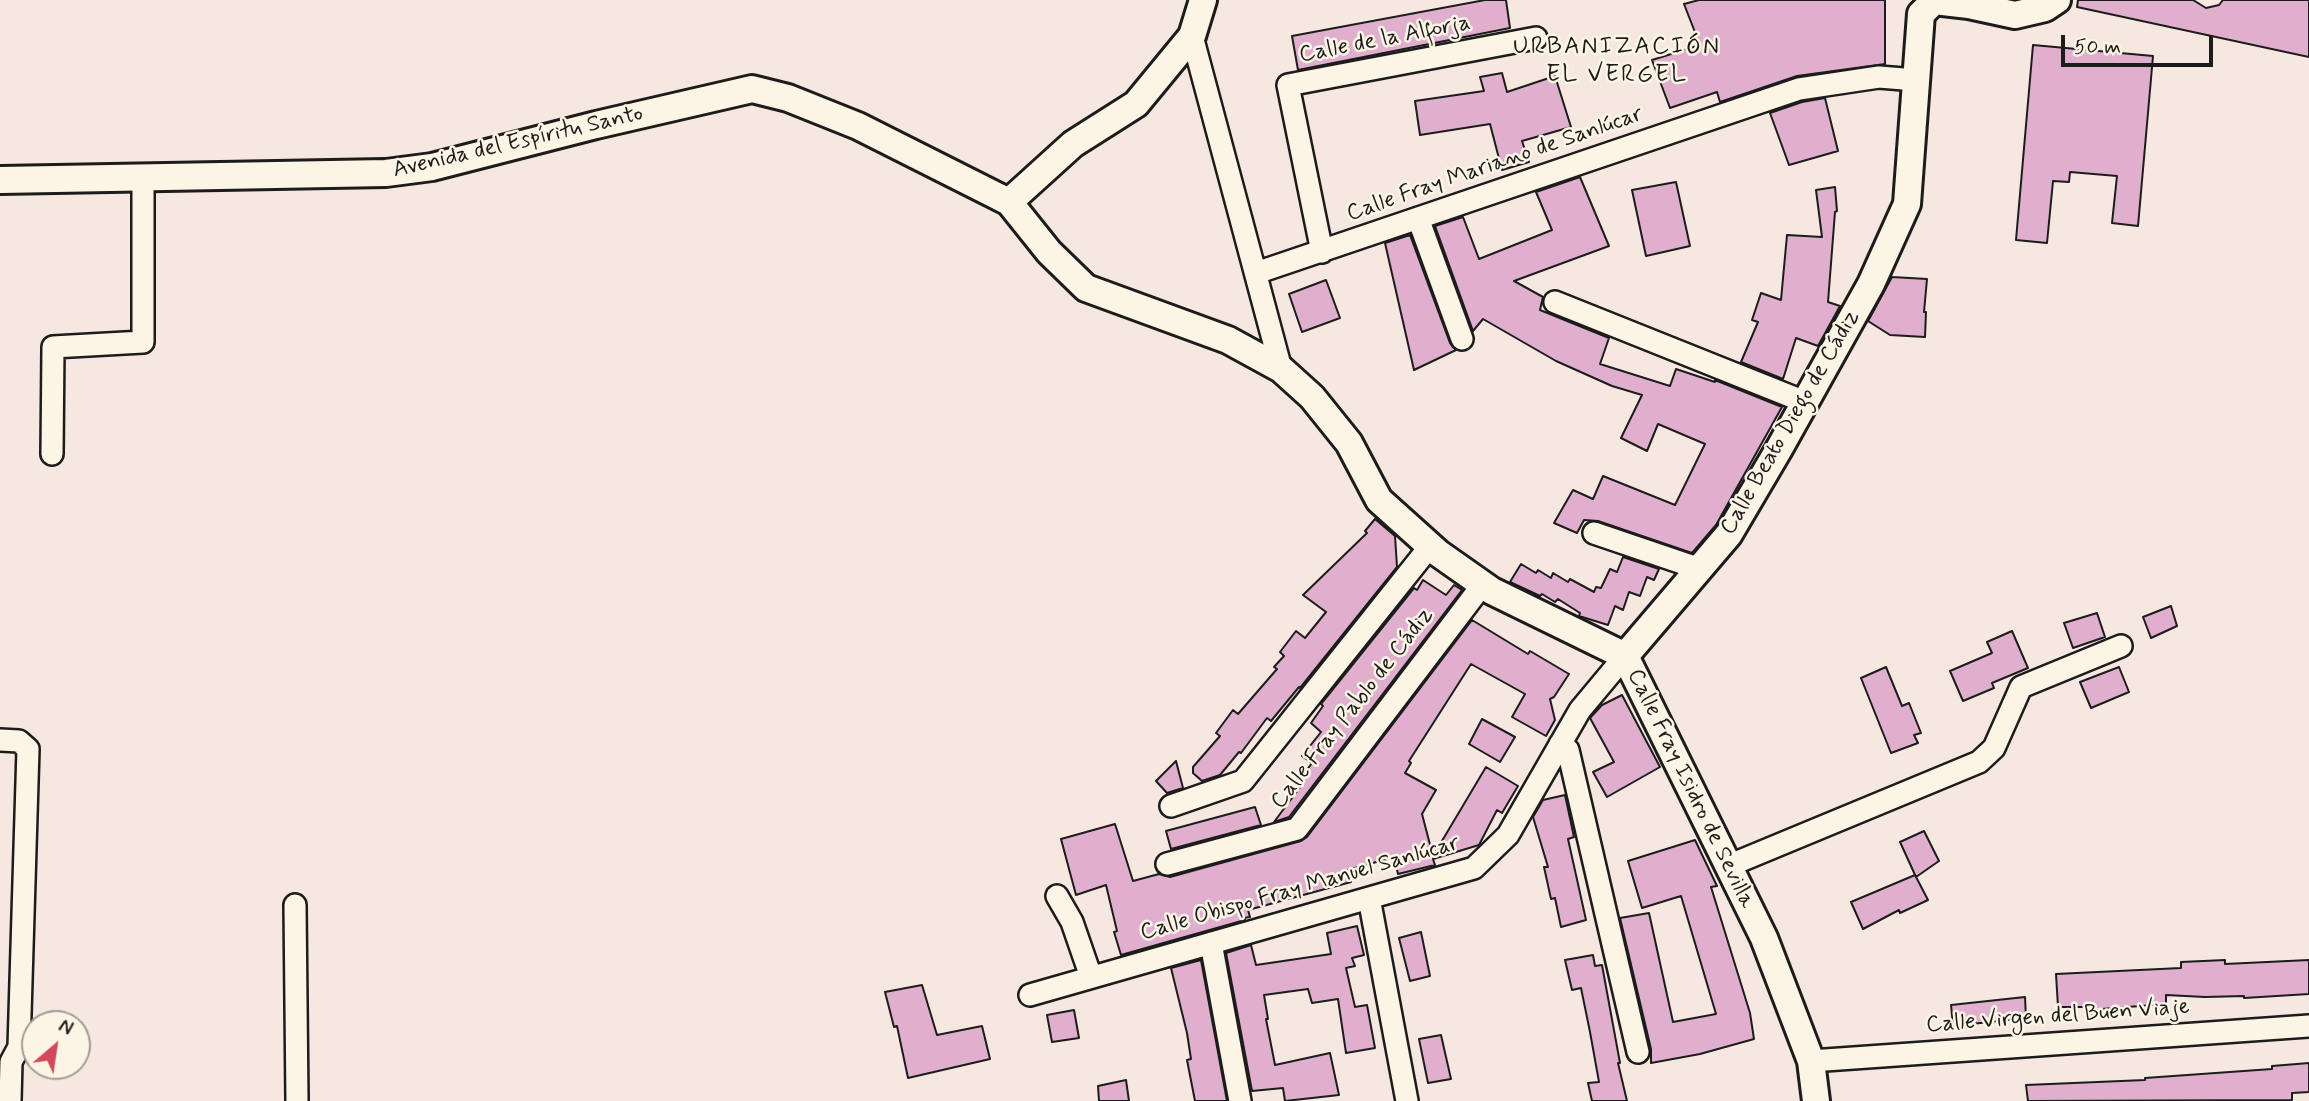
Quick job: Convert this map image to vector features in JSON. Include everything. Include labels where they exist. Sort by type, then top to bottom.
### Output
[{"type":"street","points":[[1009,202],[1073,144],[1136,104],[1192,36],[1203,0]]},
{"type":"street","name":"Calle Beato Diego de Cádiz","points":[[1625,656],[1729,534],[1871,284],[1907,204],[1921,14],[1934,1],[2015,15],[2051,4]]},
{"type":"street","points":[[1192,36],[1281,369]]},
{"type":"street","name":"Calle de la Alforja","points":[[1322,252],[1288,85],[1536,38]]},
{"type":"street","name":"Calle Fray Mariano de Sanlúcar","points":[[1256,273],[1799,89],[1879,77],[1916,80]]},
{"type":"street","name":"Avenida del Espíritu Santo","points":[[0,180],[386,173],[432,167],[752,89],[788,98],[858,126],[1009,202]]},
{"type":"street","points":[[52,454],[53,347],[143,342],[144,178]]},
{"type":"street","name":"Calle Fray Isidro de Sevilla","points":[[1009,202],[1049,252],[1086,288],[1228,340],[1281,369],[1312,397],[1349,443],[1379,500],[1431,545],[1492,591],[1625,656],[1764,938],[1811,1061],[1816,1101]]},
{"type":"street","points":[[1418,218],[1461,339]]},
{"type":"street","points":[[1555,302],[1805,402]]},
{"type":"street","points":[[1594,533],[1700,569]]},
{"type":"street","points":[[1171,806],[1243,781],[1431,545]]},
{"type":"street","name":"Calle Fray Pablo de Cádiz","points":[[1167,864],[1297,829],[1483,584]]},
{"type":"street","points":[[1728,866],[1979,762],[1994,748],[2021,687],[2121,646]]},
{"type":"street","name":"Calle Obispo Fray Manuel Sanlúcar","points":[[1030,995],[1474,868],[1508,835],[1580,710],[1625,656]]},
{"type":"street","points":[[0,740],[19,741],[29,749],[19,1047],[11,1062],[10,1101]]},
{"type":"street","points":[[1560,744],[1568,750],[1639,1052]]},
{"type":"street","points":[[1057,896],[1072,922],[1091,977]]},
{"type":"street","points":[[1369,898],[1408,1101]]},
{"type":"street","points":[[295,905],[296,1101]]},
{"type":"street","points":[[1210,943],[1240,1101]]},
{"type":"street","name":"Calle Virgen del Buen Viaje","points":[[1811,1061],[2309,1026]]},
{"type":"building","points":[[1485,0],[1506,0],[1510,28],[1298,70],[1292,36]]},
{"type":"building","points":[[1699,0],[1885,0],[1885,64],[1797,76],[1720,102],[1717,92],[1670,108],[1652,60],[1700,45],[1684,4]]},
{"type":"building","points":[[2078,0],[2193,0],[2206,8],[2219,5],[2223,0],[2309,0],[2309,57],[2077,7]]},
{"type":"building","points":[[2033,45],[2153,56],[2138,226],[2112,223],[2117,176],[2070,172],[2069,182],[2053,181],[2047,243],[2016,240]]},
{"type":"building","points":[[1502,73],[1507,92],[1555,76],[1571,127],[1522,141],[1529,162],[1502,170],[1490,124],[1420,135],[1415,101],[1484,91],[1480,77]]},
{"type":"building","points":[[1825,98],[1838,151],[1789,165],[1770,113],[1802,102]]},
{"type":"building","points":[[1580,177],[1609,246],[1514,281],[1543,297],[1540,310],[1609,338],[1600,364],[1670,386],[1676,369],[1715,380],[1782,407],[1716,525],[1692,553],[1598,521],[1584,520],[1577,533],[1554,523],[1573,490],[1593,499],[1603,476],[1675,505],[1705,444],[1658,424],[1647,451],[1621,438],[1642,395],[1612,386],[1556,361],[1483,319],[1473,331],[1435,226],[1463,217],[1479,259],[1552,230],[1536,192]]},
{"type":"building","points":[[1676,182],[1690,246],[1646,256],[1632,190]]},
{"type":"building","points":[[1835,187],[1837,211],[1828,302],[1840,306],[1818,346],[1796,338],[1783,379],[1741,362],[1758,322],[1752,320],[1761,293],[1781,300],[1787,235],[1822,237],[1816,190]]},
{"type":"building","points":[[1410,235],[1450,343],[1456,350],[1414,370],[1385,243]]},
{"type":"building","points":[[1892,277],[1927,279],[1925,337],[1890,335],[1868,321]]},
{"type":"building","points":[[1326,280],[1340,318],[1302,332],[1289,294]]},
{"type":"building","points":[[1375,519],[1395,536],[1397,567],[1271,721],[1267,718],[1241,753],[1239,752],[1220,775],[1202,781],[1193,773],[1193,767],[1220,736],[1216,733],[1233,710],[1238,714],[1277,669],[1274,667],[1284,656],[1280,652],[1296,631],[1305,638],[1326,612],[1303,595],[1367,533],[1365,531]]},
{"type":"building","points":[[1623,557],[1659,569],[1654,580],[1647,577],[1640,596],[1629,592],[1623,610],[1615,606],[1608,625],[1579,616],[1580,613],[1558,599],[1555,602],[1510,582],[1521,564],[1551,578],[1553,573],[1568,582],[1570,579],[1594,592],[1596,587],[1601,588],[1610,569],[1617,572]]},
{"type":"building","points":[[1423,580],[1446,595],[1454,585],[1462,590],[1289,817],[1274,822],[1304,782],[1300,779],[1312,763],[1302,756],[1321,732],[1311,723],[1323,706],[1321,704]]},
{"type":"building","points":[[2171,606],[2177,626],[2151,638],[2143,617]]},
{"type":"building","points":[[2097,613],[2105,637],[2073,648],[2064,623]]},
{"type":"building","points":[[1472,620],[1528,654],[1530,651],[1569,674],[1550,699],[1555,720],[1546,736],[1512,717],[1525,694],[1471,664],[1409,761],[1411,763],[1405,773],[1436,790],[1422,814],[1433,856],[1486,767],[1518,786],[1502,813],[1497,810],[1479,845],[1433,859],[1435,865],[1398,874],[1394,857],[1348,870],[1351,882],[1248,910],[1250,917],[1244,918],[1245,920],[1121,955],[1106,885],[1076,895],[1061,839],[1115,824],[1133,881],[1159,874],[1170,877],[1301,841],[1307,837]]},
{"type":"building","points":[[2012,631],[2028,668],[1992,683],[1994,688],[1963,701],[1950,671],[1992,653],[1987,642]]},
{"type":"building","points":[[1886,667],[1902,706],[1909,703],[1921,733],[1914,735],[1918,743],[1891,753],[1861,678]]},
{"type":"building","points":[[2119,667],[2129,692],[2091,708],[2080,682]]},
{"type":"building","points":[[1622,695],[1660,767],[1607,797],[1593,772],[1614,762],[1590,718],[1602,705]]},
{"type":"building","points":[[1482,719],[1515,737],[1500,762],[1469,744]]},
{"type":"building","points":[[1176,761],[1183,788],[1167,793],[1156,781]]},
{"type":"building","points":[[1565,795],[1574,837],[1568,839],[1586,920],[1561,927],[1555,898],[1551,899],[1544,867],[1548,867],[1533,817],[1543,800]]},
{"type":"building","points":[[1255,807],[1261,825],[1171,849],[1166,831]]},
{"type":"building","points":[[1924,831],[1939,861],[1916,877],[1900,842]]},
{"type":"building","points":[[1695,840],[1717,886],[1711,887],[1750,1013],[1754,1039],[1700,1054],[1651,1063],[1651,1049],[1620,918],[1649,913],[1673,1022],[1716,1014],[1681,896],[1642,908],[1628,861]]},
{"type":"building","points":[[1915,875],[1928,900],[1900,913],[1899,910],[1863,929],[1851,902]]},
{"type":"building","points":[[1357,926],[1364,955],[1352,958],[1355,966],[1346,968],[1355,1007],[1367,1005],[1375,1048],[1346,1053],[1338,999],[1312,1003],[1308,989],[1264,995],[1275,1065],[1330,1053],[1339,1095],[1285,1101],[1283,1088],[1252,1091],[1226,953],[1251,945],[1256,965],[1331,954],[1327,933]]},
{"type":"building","points":[[1421,932],[1430,976],[1410,981],[1399,938]]},
{"type":"building","points":[[1593,955],[1595,966],[1602,965],[1627,1101],[1592,1101],[1588,1083],[1599,1082],[1590,1032],[1581,988],[1572,990],[1565,960]]},
{"type":"building","points":[[1201,960],[1227,1101],[1195,1101],[1187,1060],[1191,1059],[1187,1033],[1171,968]]},
{"type":"building","points":[[2225,960],[2225,964],[2309,960],[2309,994],[2244,998],[2166,995],[2166,1004],[2102,1009],[2102,1015],[2087,1016],[2085,1007],[2058,1007],[2056,974],[2181,968],[2181,962]]},
{"type":"building","points":[[922,985],[937,1035],[982,1026],[990,1059],[908,1078],[897,1026],[894,1027],[885,992]]},
{"type":"building","points":[[2025,997],[2026,1018],[1953,1026],[1951,1005]]},
{"type":"building","points":[[1074,1010],[1079,1038],[1052,1042],[1047,1015]]},
{"type":"building","points":[[1441,1035],[1451,1079],[1428,1083],[1419,1039]]},
{"type":"building","points":[[2309,1063],[2309,1092],[2292,1093],[2292,1100],[2028,1101],[2026,1085],[2145,1080],[2272,1069],[2272,1066]]},
{"type":"building","points":[[1126,1080],[1129,1101],[1099,1101],[1098,1086]]},
{"type":"district","name":"URBANIZACIÓN EL VERGEL","points":[[1617,62]]}]
